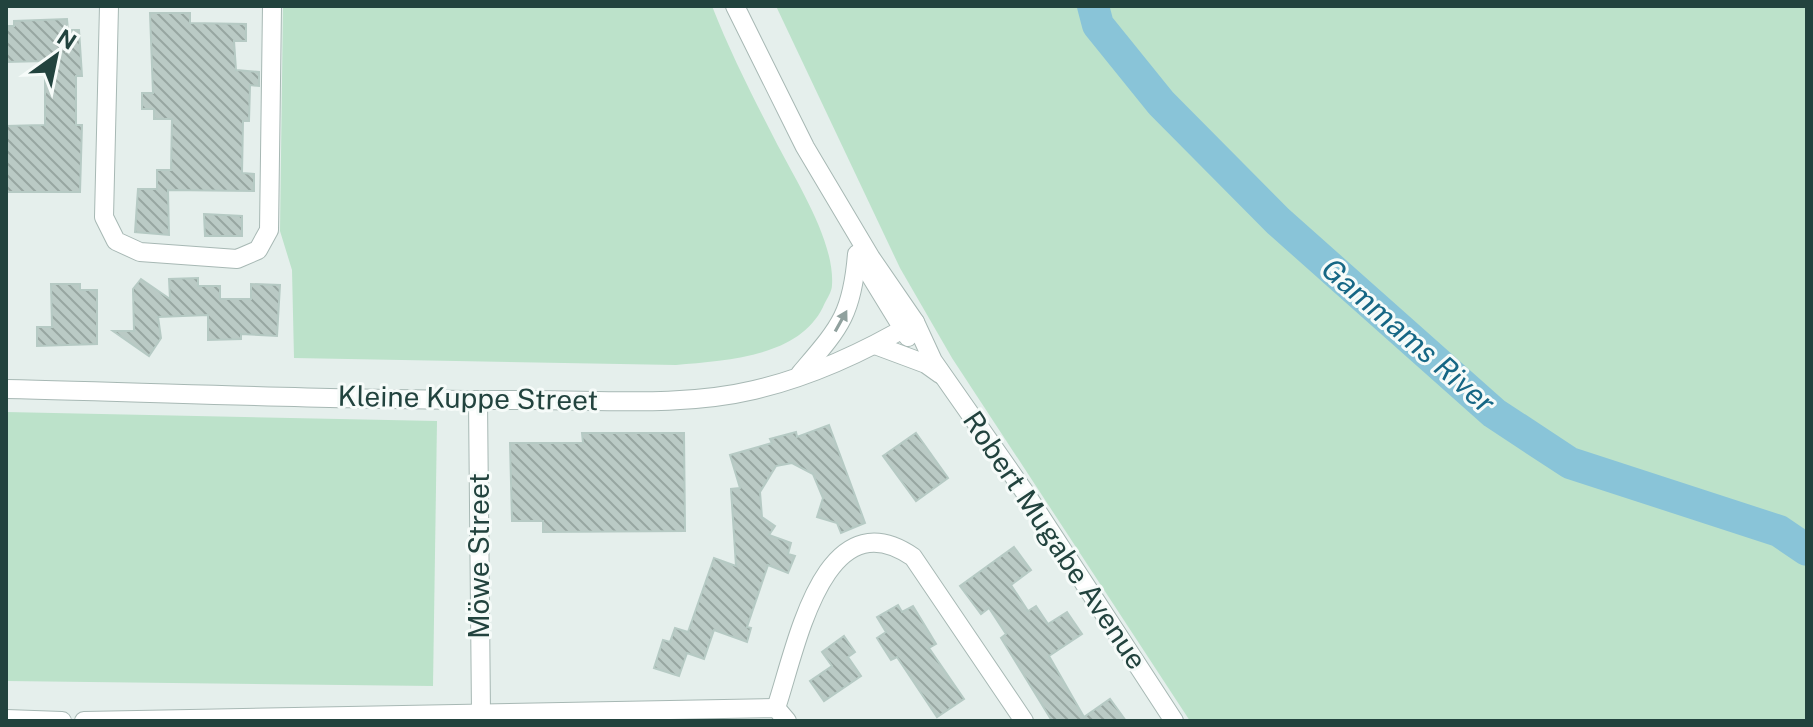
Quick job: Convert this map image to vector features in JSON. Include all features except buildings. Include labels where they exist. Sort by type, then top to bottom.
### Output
[{"type":"street","points":[[109,6],[104,217],[116,241],[140,252],[237,259],[258,250],[269,230],[272,6]]},
{"type":"street","name":"Robert Mugabe Avenue","points":[[724,6],[805,168],[857,254],[1026,494],[1174,721]]},
{"type":"street","name":"Robert Mugabe Avenue","points":[[735,6],[805,147],[908,326]]},
{"type":"street","points":[[798,376],[846,314],[855,292],[857,254]]},
{"type":"street","name":"Kleine Kuppe Street","points":[[6,389],[478,400],[708,397],[754,390],[798,376],[875,345],[908,326]]},
{"type":"street","points":[[875,345],[938,368]]},
{"type":"street","name":"Möwe Street","points":[[478,400],[481,713]]},
{"type":"street","points":[[84,721],[481,713],[782,714],[826,570],[846,552],[868,541],[896,546],[913,557],[1024,721]]},
{"type":"street","points":[[6,719],[62,721]]},
{"type":"green space","points":[[283,6],[712,6],[820,229],[831,267],[832,285],[823,307],[812,324],[778,346],[737,358],[676,365],[294,358],[292,270],[280,231]]},
{"type":"green space","points":[[776,6],[1807,6],[1807,721],[1190,721],[952,358],[900,268]]},
{"type":"green space","points":[[6,412],[437,421],[433,686],[6,681]]},
{"type":"waterway","name":"Gammams River","points":[[1093,6],[1098,25],[1161,103],[1278,221],[1494,413],[1570,463],[1779,531],[1807,550]]}]
